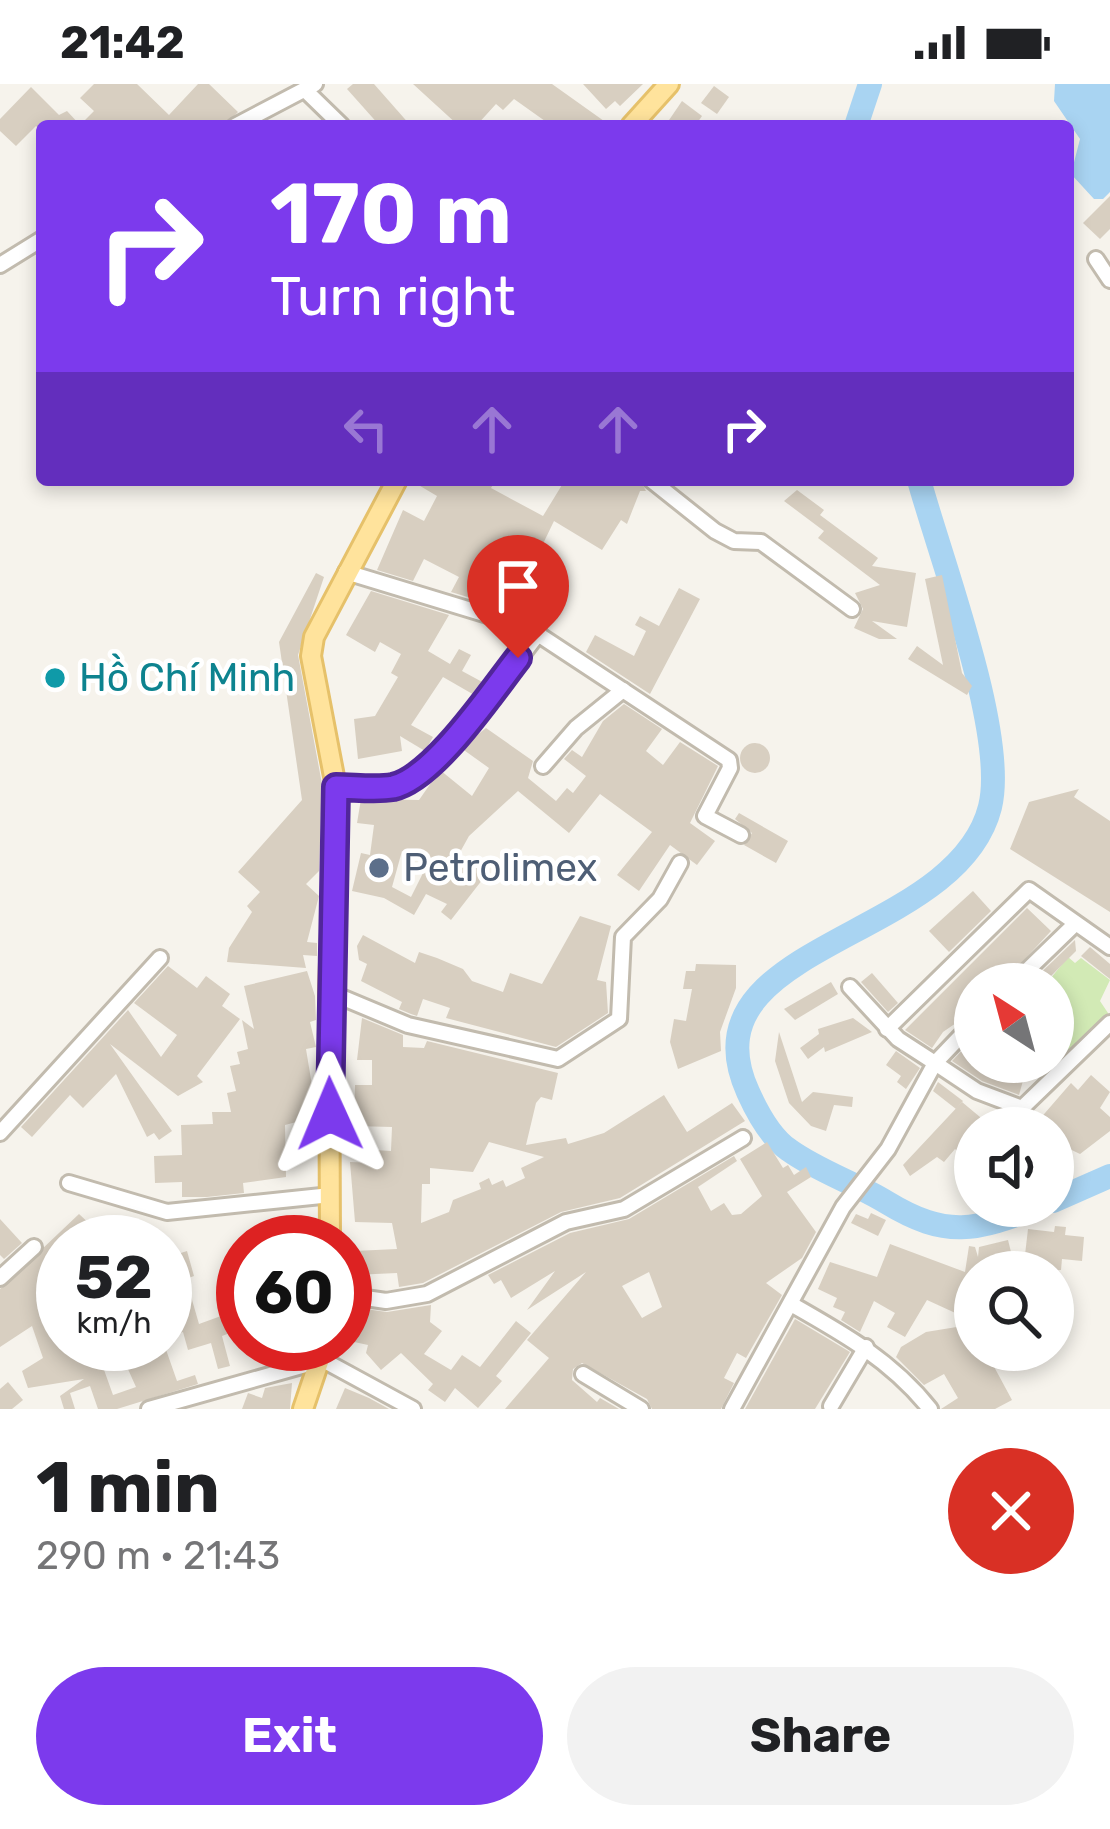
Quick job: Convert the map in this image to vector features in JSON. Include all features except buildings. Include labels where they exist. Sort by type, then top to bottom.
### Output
[{"type":"main road","points":[[636,120],[669,84]]},
{"type":"main road","points":[[331,1215],[329,992],[336,787],[311,656],[314,637],[394,486]]},
{"type":"main road","points":[[303,1409],[317,1371]]},
{"type":"street","points":[[247,120],[310,87],[337,120]]},
{"type":"street","points":[[0,265],[36,243]]},
{"type":"street","points":[[1096,260],[1110,280]]},
{"type":"street","points":[[659,486],[715,531],[734,541],[761,542],[852,609]]},
{"type":"street","points":[[346,572],[409,596],[509,619],[539,633],[729,760],[705,816],[741,835]]},
{"type":"street","points":[[336,787],[394,787],[411,778],[436,757],[539,633]]},
{"type":"street","points":[[543,766],[576,728],[623,690]]},
{"type":"street","points":[[329,992],[408,1025],[558,1059],[619,1019],[617,972],[623,938],[660,899],[680,863]]},
{"type":"street","points":[[887,1029],[1026,891],[1034,890],[1110,947]]},
{"type":"street","points":[[1035,963],[1075,924]]},
{"type":"street","points":[[0,1133],[160,958]]},
{"type":"street","points":[[850,988],[887,1029],[935,1063],[977,1091],[1022,1108],[1110,1023]]},
{"type":"street","points":[[732,1409],[843,1207],[888,1149],[935,1063],[954,1043]]},
{"type":"street","points":[[372,1298],[427,1294],[566,1222],[624,1209],[743,1138]]},
{"type":"street","points":[[69,1183],[167,1212],[331,1195]]},
{"type":"street","points":[[0,1278],[34,1247]]},
{"type":"street","points":[[791,1304],[866,1347],[901,1375],[931,1409]]},
{"type":"street","points":[[831,1406],[866,1347]]},
{"type":"street","points":[[149,1409],[266,1371]]},
{"type":"street","points":[[354,1371],[413,1409]]},
{"type":"street","points":[[584,1374],[641,1409]]},
{"type":"green space","points":[[1068,957],[1075,963],[1081,958],[1110,980],[1100,1001],[1110,1016],[1074,1051],[1074,963],[1063,963]]},
{"type":"water","points":[[1055,84],[1110,84],[1110,192],[1103,199],[1094,199],[1074,177],[1080,139],[1074,120],[1067,120],[1054,101]]},
{"type":"waterway","points":[[858,120],[870,84]]},
{"type":"waterway","points":[[921,486],[981,692],[993,775],[990,807],[967,852],[928,887],[786,972],[752,1003],[737,1042],[748,1092],[782,1145],[907,1214],[954,1227]]},
{"type":"waterway","points":[[1074,1192],[1110,1176]]},
{"type":"place","name":"Hồ Chí Minh","points":[[55,678]]},
{"type":"place","name":"Petrolimex","points":[[379,868]]},
{"type":"route","points":[[330,1114],[336,787],[394,787],[411,778],[436,757],[518,658]]}]
